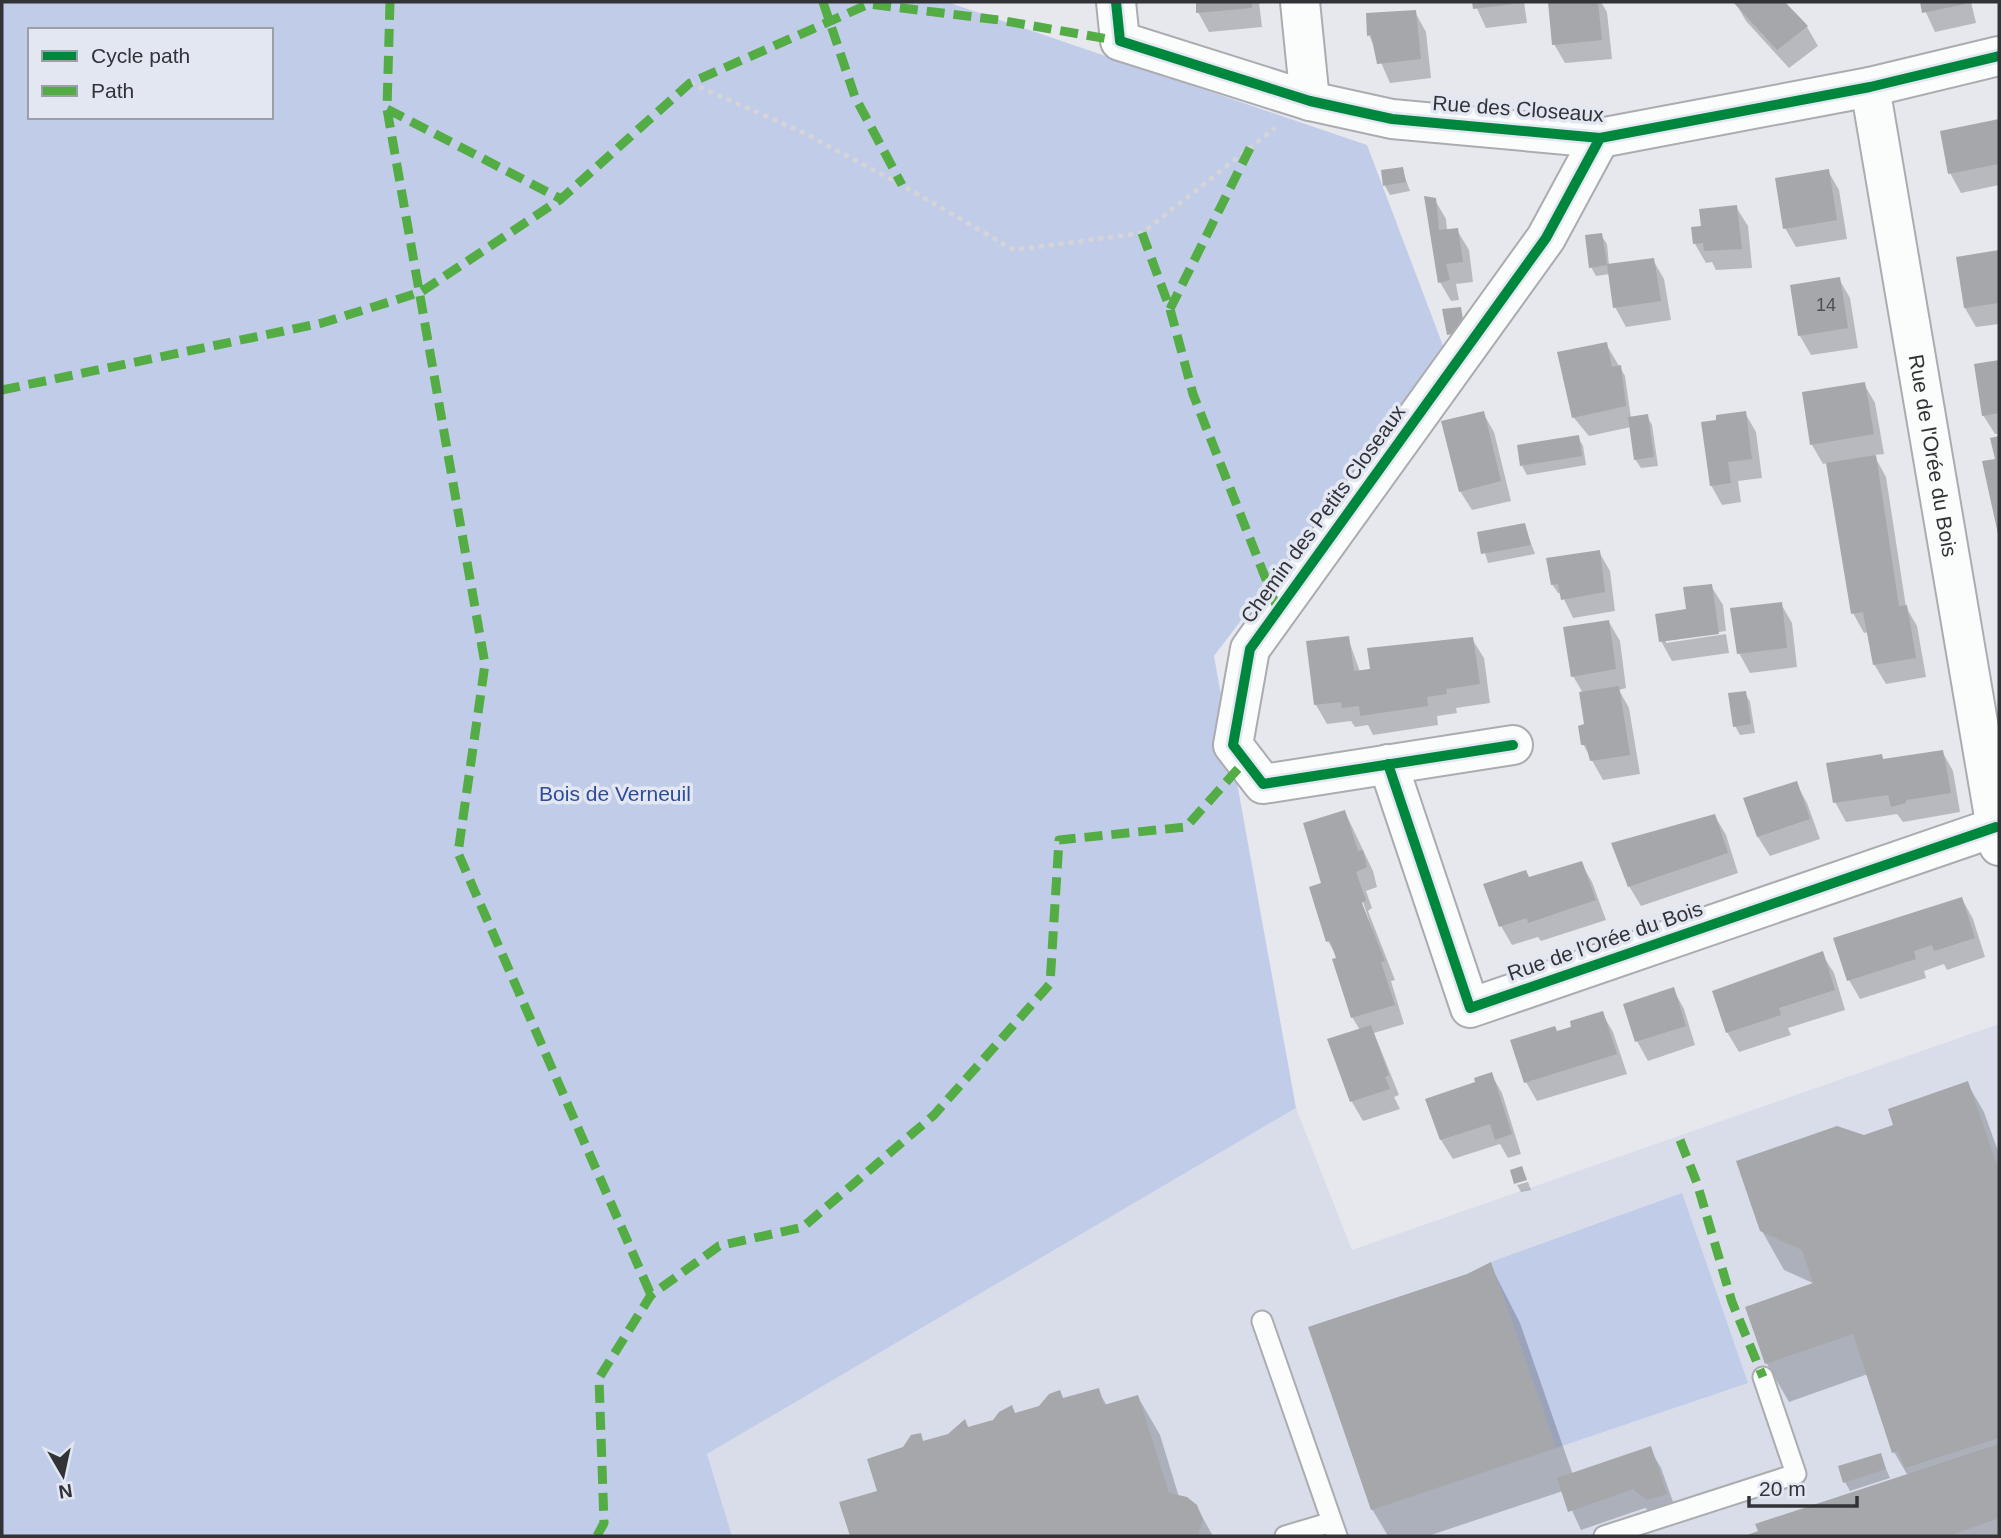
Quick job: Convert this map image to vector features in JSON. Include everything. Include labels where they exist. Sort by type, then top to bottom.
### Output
[{"type":"street","name":"Rue des Closeaux","points":[[1116,2],[1120,41],[1310,101],[1392,119],[1600,138],[1870,87],[1999,56]]},
{"type":"street","points":[[1300,2],[1310,101]]},
{"type":"street","name":"Rue de l'Orée du Bois","points":[[1388,764],[1471,1008],[1998,837],[1870,87]]},
{"type":"street","name":"Chemin des Petits Closeaux","points":[[1513,745],[1263,784],[1233,745],[1250,649],[1546,238],[1600,138]]},
{"type":"lane","points":[[1262,1321],[1335,1529],[1285,1536]]},
{"type":"lane","points":[[1604,1536],[1796,1474],[1763,1377]]},
{"type":"path","points":[[690,83],[802,132],[902,185],[1014,250],[1142,233],[1310,101]]},
{"type":"shaded area","points":[[1999,1024],[1999,1536],[732,1536],[707,1454],[1296,1108],[1352,1250]]},
{"type":"green space","name":"Bois de Verneuil","points":[[2,2],[947,2],[1367,145],[1445,351],[1214,656],[1296,1108],[707,1454],[732,1536],[2,1536]]},
{"type":"green space","points":[[1682,1193],[1748,1383],[1556,1448],[1491,1262]]},
{"type":"building","points":[[1196,2],[1252,2],[1252,8],[1196,13]]},
{"type":"building","points":[[1472,2],[1521,2],[1521,3],[1473,9]]},
{"type":"building","points":[[1548,2],[1598,2],[1602,40],[1552,45]]},
{"type":"building","points":[[1733,2],[1785,2],[1808,26],[1777,50]]},
{"type":"building","points":[[1920,2],[1965,2],[1966,4],[1922,13]]},
{"type":"building","points":[[1416,10],[1421,59],[1377,64],[1371,35],[1367,36],[1366,13]]},
{"type":"building","points":[[1999,119],[1999,164],[1948,174],[1940,131]]},
{"type":"building","points":[[1403,167],[1406,182],[1383,186],[1381,170]]},
{"type":"building","points":[[1829,169],[1837,220],[1783,229],[1775,178]]},
{"type":"building","points":[[1424,196],[1436,198],[1439,230],[1458,228],[1463,262],[1446,264],[1450,280],[1438,283]]},
{"type":"building","points":[[1737,205],[1742,249],[1704,251],[1703,243],[1693,244],[1691,227],[1701,226],[1699,209]]},
{"type":"building","points":[[1602,233],[1607,264],[1654,258],[1661,301],[1613,308],[1607,265],[1589,268],[1585,235]]},
{"type":"building","points":[[1999,250],[1999,303],[1964,308],[1956,257]]},
{"type":"building","points":[[1840,277],[1848,328],[1798,336],[1790,285]]},
{"type":"building","points":[[1461,307],[1465,332],[1447,335],[1442,309]]},
{"type":"building","points":[[1607,342],[1612,367],[1621,365],[1626,406],[1572,418],[1557,352]]},
{"type":"building","points":[[1999,360],[1999,413],[1982,416],[1974,364]]},
{"type":"building","points":[[1865,382],[1874,434],[1810,445],[1802,392]]},
{"type":"building","points":[[1484,411],[1501,481],[1459,492],[1441,421]]},
{"type":"building","points":[[1746,411],[1752,459],[1728,462],[1731,483],[1710,486],[1701,422],[1716,420],[1716,415]]},
{"type":"building","points":[[1648,414],[1654,457],[1634,460],[1628,417]]},
{"type":"building","points":[[1579,435],[1582,456],[1520,466],[1517,445]]},
{"type":"building","points":[[1999,436],[1998,534],[1982,461],[1995,459],[1990,438]]},
{"type":"building","points":[[1876,455],[1899,606],[1907,605],[1916,658],[1873,665],[1863,612],[1851,614],[1826,463]]},
{"type":"building","points":[[1525,523],[1531,545],[1481,554],[1477,532]]},
{"type":"building","points":[[1600,550],[1605,592],[1561,600],[1558,584],[1551,585],[1546,558]]},
{"type":"building","points":[[1712,584],[1719,634],[1659,642],[1655,614],[1686,609],[1683,587]]},
{"type":"building","points":[[1782,602],[1787,648],[1737,654],[1730,608]]},
{"type":"building","points":[[1609,620],[1616,669],[1571,677],[1563,627]]},
{"type":"building","points":[[1349,636],[1354,671],[1370,669],[1367,648],[1473,637],[1480,684],[1446,689],[1447,694],[1427,697],[1428,706],[1360,716],[1359,706],[1342,708],[1341,702],[1314,705],[1306,641]]},
{"type":"building","points":[[1619,686],[1630,755],[1590,761],[1586,745],[1581,745],[1578,726],[1584,724],[1579,692]]},
{"type":"building","points":[[1746,691],[1751,724],[1733,727],[1728,693]]},
{"type":"building","points":[[1943,750],[1951,793],[1906,800],[1906,803],[1891,807],[1888,795],[1833,803],[1826,763],[1882,754],[1883,759]]},
{"type":"building","points":[[1797,781],[1810,819],[1757,837],[1743,798]]},
{"type":"building","points":[[1345,810],[1358,851],[1363,850],[1367,867],[1356,872],[1366,900],[1362,903],[1385,961],[1381,962],[1395,1005],[1351,1018],[1332,959],[1336,958],[1330,941],[1326,942],[1309,887],[1321,883],[1303,823]]},
{"type":"building","points":[[1715,814],[1728,853],[1628,887],[1611,843]]},
{"type":"building","points":[[1582,861],[1596,900],[1528,923],[1527,918],[1499,927],[1483,884],[1526,870],[1529,877]]},
{"type":"building","points":[[1962,897],[1975,938],[1934,951],[1932,945],[1914,951],[1916,959],[1847,981],[1833,938]]},
{"type":"building","points":[[1823,951],[1835,990],[1779,1008],[1781,1015],[1726,1033],[1712,991]]},
{"type":"building","points":[[1674,987],[1686,1026],[1635,1042],[1623,1004]]},
{"type":"building","points":[[1603,1011],[1617,1054],[1524,1083],[1510,1040],[1555,1026],[1557,1031],[1571,1027],[1570,1021]]},
{"type":"building","points":[[1371,1025],[1389,1075],[1385,1077],[1390,1089],[1350,1102],[1327,1039]]},
{"type":"building","points":[[1492,1072],[1512,1134],[1495,1140],[1490,1124],[1440,1140],[1425,1099],[1475,1082],[1474,1078]]},
{"type":"building","points":[[1968,1081],[1999,1171],[1999,1438],[1905,1468],[1898,1451],[1892,1453],[1853,1334],[1765,1364],[1745,1307],[1813,1283],[1802,1250],[1760,1231],[1736,1161],[1837,1126],[1864,1135],[1893,1125],[1888,1109]]},
{"type":"building","points":[[1522,1166],[1527,1180],[1514,1184],[1510,1170]]},
{"type":"building","points":[[1491,1262],[1556,1448],[1371,1510],[1308,1327],[1467,1274]]},
{"type":"building","points":[[1099,1388],[1104,1405],[1138,1395],[1169,1493],[1187,1497],[1197,1505],[1203,1519],[1198,1536],[850,1536],[839,1502],[877,1491],[867,1459],[903,1447],[911,1435],[921,1433],[923,1441],[948,1434],[965,1419],[968,1427],[993,1420],[999,1412],[1012,1405],[1015,1413],[1039,1406],[1049,1394],[1060,1390],[1063,1398]]},
{"type":"building","points":[[1999,1444],[1999,1518],[1949,1536],[1745,1536],[1758,1531],[1755,1524]]},
{"type":"building","points":[[1651,1446],[1667,1494],[1647,1500],[1633,1489],[1568,1512],[1557,1478]]},
{"type":"building","points":[[1881,1453],[1886,1469],[1843,1483],[1838,1466]]},
{"type":"marked path","points":[[390,2],[387,109],[485,664],[458,853],[651,1295]]},
{"type":"marked path","points":[[823,2],[855,97],[902,185]]},
{"type":"marked path","points":[[2,390],[322,323],[421,292],[561,199],[690,83],[869,4],[999,20],[1120,41]]},
{"type":"marked path","points":[[387,109],[561,199]]},
{"type":"marked path","points":[[1170,309],[1250,148]]},
{"type":"marked path","points":[[1142,233],[1170,309],[1193,394],[1278,610]]},
{"type":"marked path","points":[[597,1536],[604,1523],[599,1378],[651,1295],[719,1246],[803,1227],[934,1115],[1050,984],[1059,840],[1186,827],[1245,761]]},
{"type":"marked path","points":[[1680,1140],[1697,1183],[1732,1302],[1763,1377]]},
{"type":"cycle path","points":[[1116,2],[1120,41],[1310,101],[1392,119],[1600,138],[1870,87],[1999,56]]},
{"type":"cycle path","points":[[1513,745],[1263,784],[1233,745],[1250,649],[1546,238],[1600,138]]},
{"type":"cycle path","points":[[1388,764],[1470,1008],[1996,827]]}]
